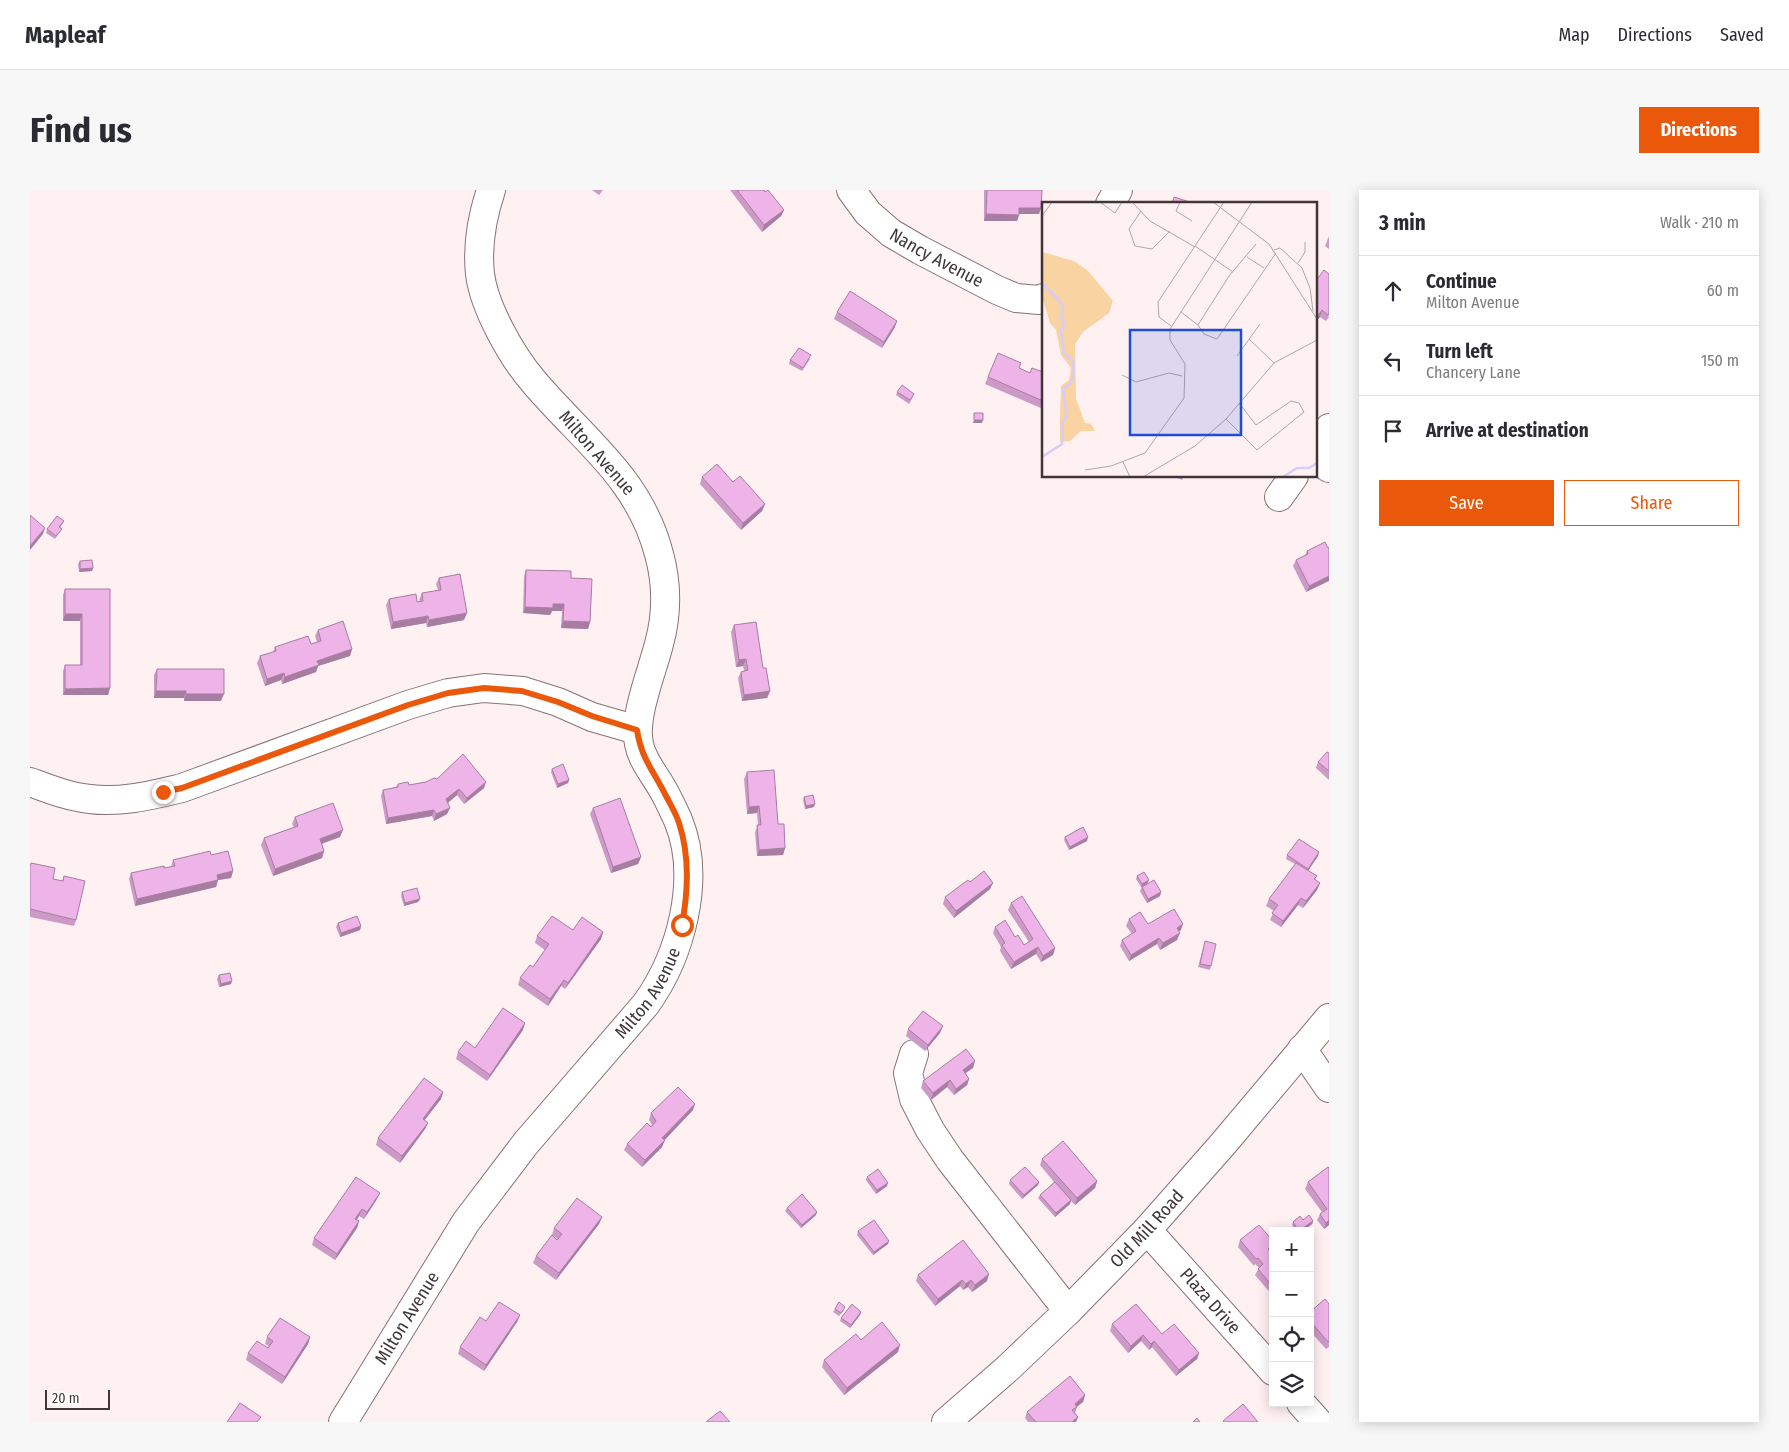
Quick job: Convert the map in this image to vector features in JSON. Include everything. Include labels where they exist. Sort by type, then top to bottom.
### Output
[{"type":"street","name":"Milton Avenue","points":[[343,1422],[466,1222],[526,1143],[646,1004],[656,989],[668,966],[682,925],[687,900],[688,873],[685,847],[679,822],[639,747],[637,730],[660,641],[665,581],[660,555],[636,497],[596,446],[533,382],[512,351],[488,305],[480,276],[479,244],[491,190]]},
{"type":"street","name":"Nancy Avenue","points":[[851,190],[868,212],[891,233],[920,250],[1016,298],[1041,299]]},
{"type":"street","points":[[1111,202],[1118,190]]},
{"type":"street","points":[[1316,446],[1329,428]]},
{"type":"street","points":[[1316,459],[1329,468]]},
{"type":"street","points":[[30,782],[51,790],[90,799],[120,799],[147,796],[182,788],[408,705],[448,693],[484,688],[522,691],[637,730]]},
{"type":"street","name":"Old Mill Road","points":[[946,1422],[1007,1369],[1068,1311],[1148,1230],[1329,1018]]},
{"type":"street","points":[[1302,1050],[1329,1088]]},
{"type":"street","points":[[914,1054],[908,1073],[914,1099],[930,1130],[950,1160],[1068,1311]]},
{"type":"street","name":"Plaza Drive","points":[[1148,1230],[1269,1366]]},
{"type":"street","points":[[1305,1407],[1318,1422]]},
{"type":"building","points":[[737,190],[764,190],[765,192],[768,190],[784,210],[764,225]]},
{"type":"building","points":[[987,190],[1042,190],[1041,208],[1019,208],[1019,215],[986,214]]},
{"type":"building","points":[[1174,197],[1190,202],[1173,202]]},
{"type":"building","points":[[1324,270],[1329,274],[1329,314],[1322,310],[1316,319],[1316,281]]},
{"type":"building","points":[[850,291],[897,321],[884,342],[837,312]]},
{"type":"building","points":[[799,348],[811,355],[803,368],[790,360]]},
{"type":"building","points":[[998,353],[1021,363],[1019,368],[1030,373],[1032,368],[1042,372],[1042,401],[988,377]]},
{"type":"building","points":[[902,385],[914,394],[910,400],[897,392]]},
{"type":"building","points":[[974,413],[983,413],[983,420],[974,420]]},
{"type":"building","points":[[717,464],[733,482],[740,476],[765,504],[743,523],[702,477]]},
{"type":"building","points":[[30,515],[45,528],[30,546]]},
{"type":"building","points":[[57,516],[64,521],[59,527],[62,529],[56,536],[47,529]]},
{"type":"building","points":[[1325,542],[1329,547],[1329,576],[1309,586],[1296,560],[1308,554],[1307,551]]},
{"type":"building","points":[[92,560],[93,568],[80,569],[80,561]]},
{"type":"building","points":[[526,570],[571,571],[571,578],[592,579],[590,622],[563,621],[564,604],[553,604],[553,608],[525,607]]},
{"type":"building","points":[[460,574],[467,613],[429,620],[428,616],[393,622],[389,599],[416,594],[417,602],[423,601],[422,593],[441,590],[439,578]]},
{"type":"building","points":[[65,589],[110,589],[110,688],[65,689],[65,665],[82,665],[82,614],[65,614]]},
{"type":"building","points":[[343,621],[352,649],[317,661],[319,665],[285,677],[284,673],[267,679],[260,656],[276,651],[275,647],[308,636],[311,644],[321,641],[318,630]]},
{"type":"building","points":[[756,622],[763,668],[766,668],[770,691],[744,695],[741,672],[748,670],[746,659],[739,660],[734,625]]},
{"type":"building","points":[[157,669],[224,669],[224,694],[186,694],[186,691],[156,691]]},
{"type":"building","points":[[1327,752],[1329,753],[1329,771],[1318,762]]},
{"type":"building","points":[[463,754],[486,782],[467,798],[459,789],[446,799],[450,808],[436,814],[434,810],[388,818],[383,790],[398,787],[398,784],[408,782],[409,785],[426,782],[434,778],[437,779]]},
{"type":"building","points":[[563,764],[569,780],[558,784],[552,769]]},
{"type":"building","points":[[774,770],[778,824],[784,824],[785,848],[759,850],[757,825],[761,825],[759,806],[749,807],[747,772]]},
{"type":"building","points":[[813,795],[815,804],[806,806],[804,797]]},
{"type":"building","points":[[620,798],[641,857],[613,867],[593,808]]},
{"type":"building","points":[[333,803],[343,830],[320,839],[324,851],[275,869],[264,838],[298,826],[295,817]]},
{"type":"building","points":[[1083,827],[1088,837],[1070,847],[1065,837]]},
{"type":"building","points":[[1299,839],[1319,852],[1308,869],[1287,855]]},
{"type":"building","points":[[210,851],[211,855],[228,851],[233,871],[217,875],[218,880],[137,899],[131,873],[164,866],[164,868],[175,866],[173,860]]},
{"type":"building","points":[[31,863],[55,868],[53,879],[63,881],[64,876],[85,881],[76,920],[30,909]]},
{"type":"building","points":[[1296,863],[1317,876],[1314,879],[1320,883],[1306,901],[1301,898],[1283,921],[1272,913],[1278,905],[1269,899]]},
{"type":"building","points":[[984,871],[993,883],[956,911],[945,897]]},
{"type":"building","points":[[1144,872],[1149,880],[1142,884],[1137,876]]},
{"type":"building","points":[[1154,880],[1161,892],[1148,899],[1142,887]]},
{"type":"building","points":[[417,888],[420,899],[405,903],[402,892]]},
{"type":"building","points":[[1022,896],[1055,948],[1043,956],[1038,947],[1014,962],[1002,945],[1005,943],[995,927],[1005,920],[1015,937],[1018,935],[1024,945],[1033,939],[1011,903]]},
{"type":"building","points":[[1174,909],[1183,924],[1177,928],[1180,933],[1163,943],[1159,938],[1131,955],[1122,940],[1136,931],[1129,919],[1140,912],[1148,924]]},
{"type":"building","points":[[357,916],[361,926],[341,933],[338,923]]},
{"type":"building","points":[[552,916],[573,930],[582,917],[603,932],[568,983],[564,980],[550,999],[520,978],[530,965],[533,967],[549,944],[537,936]]},
{"type":"building","points":[[1205,941],[1216,944],[1211,966],[1200,964]]},
{"type":"building","points":[[230,973],[232,981],[221,984],[219,975]]},
{"type":"building","points":[[503,1008],[525,1023],[490,1075],[458,1052],[466,1041],[475,1048]]},
{"type":"building","points":[[923,1011],[943,1026],[928,1045],[908,1029]]},
{"type":"building","points":[[966,1049],[975,1061],[963,1070],[969,1079],[956,1089],[950,1080],[933,1093],[923,1081]]},
{"type":"building","points":[[424,1078],[443,1092],[423,1119],[428,1123],[402,1156],[378,1138]]},
{"type":"building","points":[[678,1087],[695,1104],[662,1138],[665,1140],[645,1160],[627,1144],[647,1123],[651,1127],[656,1121],[651,1113]]},
{"type":"building","points":[[1063,1141],[1097,1181],[1077,1198],[1042,1159]]},
{"type":"building","points":[[1025,1167],[1039,1182],[1024,1195],[1010,1180]]},
{"type":"building","points":[[1328,1167],[1329,1220],[1326,1223],[1320,1214],[1327,1209],[1308,1182]]},
{"type":"building","points":[[878,1169],[888,1183],[877,1190],[867,1177]]},
{"type":"building","points":[[356,1177],[380,1193],[367,1212],[362,1209],[355,1219],[359,1221],[337,1254],[314,1238]]},
{"type":"building","points":[[1055,1182],[1071,1200],[1056,1213],[1040,1195]]},
{"type":"building","points":[[802,1194],[817,1212],[802,1225],[787,1208]]},
{"type":"building","points":[[577,1198],[602,1217],[559,1273],[536,1256],[552,1235],[557,1240],[562,1234],[554,1228]]},
{"type":"building","points":[[1309,1215],[1313,1221],[1305,1227],[1296,1227],[1293,1222],[1300,1216],[1303,1220]]},
{"type":"building","points":[[874,1220],[889,1241],[874,1252],[858,1231]]},
{"type":"building","points":[[1259,1225],[1269,1236],[1269,1282],[1258,1269],[1263,1264],[1258,1258],[1256,1259],[1240,1240]]},
{"type":"building","points":[[963,1240],[989,1274],[975,1285],[971,1280],[966,1284],[962,1280],[938,1299],[918,1275]]},
{"type":"building","points":[[1325,1299],[1329,1304],[1329,1343],[1314,1326],[1314,1309]]},
{"type":"building","points":[[499,1302],[520,1315],[486,1365],[460,1347],[480,1317],[486,1321]]},
{"type":"building","points":[[839,1302],[845,1307],[841,1313],[835,1309]]},
{"type":"building","points":[[852,1304],[861,1312],[851,1325],[841,1318]]},
{"type":"building","points":[[1136,1304],[1162,1334],[1174,1324],[1199,1353],[1179,1370],[1154,1341],[1151,1344],[1143,1335],[1131,1346],[1112,1324]]},
{"type":"building","points":[[280,1318],[310,1337],[285,1377],[248,1353],[257,1341],[268,1348],[273,1341],[267,1337]]},
{"type":"building","points":[[882,1322],[900,1345],[847,1388],[824,1360],[856,1334],[861,1340]]},
{"type":"building","points":[[1070,1376],[1085,1395],[1075,1404],[1077,1407],[1072,1410],[1078,1417],[1072,1422],[1036,1422],[1027,1412]]},
{"type":"building","points":[[240,1403],[261,1417],[257,1422],[227,1422]]},
{"type":"building","points":[[1243,1404],[1258,1422],[1223,1421]]},
{"type":"building","points":[[720,1411],[730,1422],[706,1422]]},
{"type":"route","points":[[163,792],[182,788],[408,705],[448,693],[484,688],[522,691],[637,730],[639,747],[679,822],[685,847],[688,873],[687,900],[682,925]]}]
